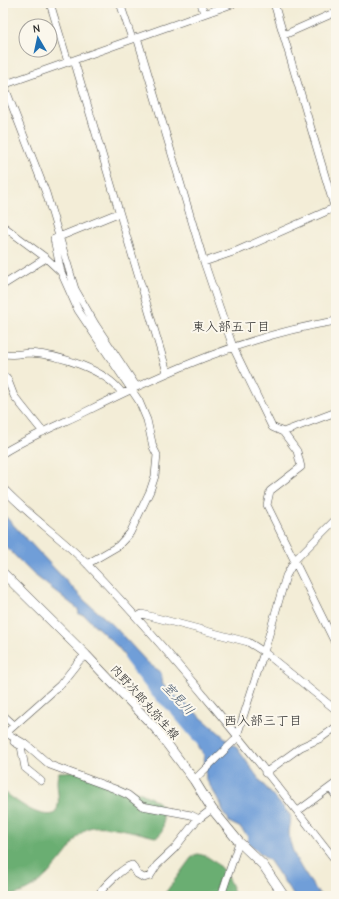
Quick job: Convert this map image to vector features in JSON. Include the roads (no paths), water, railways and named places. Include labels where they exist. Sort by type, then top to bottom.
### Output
[{"type":"main road","name":"内野次郎丸弥生線","points":[[3,573],[86,655],[156,729],[195,778],[212,809],[239,842],[262,865],[284,896]]},
{"type":"street","points":[[50,3],[71,61],[167,372]]},
{"type":"street","points":[[120,3],[134,38],[204,262],[233,347],[272,427],[286,434],[297,451],[301,467],[270,491],[267,505],[336,645]]},
{"type":"street","points":[[201,3],[204,14]]},
{"type":"street","points":[[87,564],[118,546],[130,533],[144,506],[155,476],[157,455],[153,447],[148,420],[133,388],[81,302],[58,236],[46,193],[3,85],[235,3]]},
{"type":"street","points":[[204,262],[239,250],[335,210],[274,3]]},
{"type":"street","points":[[284,35],[336,12]]},
{"type":"street","points":[[118,213],[58,236],[54,239],[62,272],[78,310],[133,388]]},
{"type":"street","points":[[5,230],[46,258],[62,272]]},
{"type":"street","points":[[4,284],[46,258]]},
{"type":"street","points":[[3,453],[167,372],[233,347],[289,330],[336,321]]},
{"type":"street","points":[[3,353],[7,355],[30,353],[57,357],[85,367],[110,381],[122,393]]},
{"type":"street","points":[[4,376],[14,396],[43,432]]},
{"type":"street","points":[[283,432],[336,412]]},
{"type":"street","points":[[3,488],[16,502],[87,564],[137,617],[187,674],[265,773],[298,811],[336,861]]},
{"type":"street","points":[[195,778],[236,736],[264,652],[286,576],[295,560],[336,519]]},
{"type":"street","points":[[137,617],[142,614],[248,642],[264,652],[336,710]]},
{"type":"street","points":[[4,735],[60,686],[79,661],[86,655]]},
{"type":"street","points":[[3,715],[14,725]]},
{"type":"street","points":[[265,773],[301,747],[321,738],[336,726]]},
{"type":"street","points":[[4,735],[22,746],[25,768],[41,781]]},
{"type":"street","points":[[4,735],[27,745],[50,765],[115,789],[128,795],[142,806],[191,815],[199,819]]},
{"type":"street","points":[[298,811],[336,783]]},
{"type":"street","points":[[330,788],[336,796]]},
{"type":"street","points":[[98,896],[121,871],[129,866],[132,865],[137,874],[144,878],[150,876],[156,865],[174,849],[199,819],[212,809]]},
{"type":"street","points":[[221,896],[239,842]]},
{"type":"water","points":[[3,514],[86,602],[112,624],[147,662],[161,673],[163,685],[237,748],[261,782],[290,815],[290,842],[296,859],[321,896],[294,896],[270,861],[247,842],[248,837],[241,828],[229,822],[228,818],[224,815],[221,804],[206,779],[204,755],[199,748],[194,729],[184,711],[181,711],[161,695],[140,669],[136,669],[134,667],[118,647],[84,615],[79,614],[78,609],[32,573],[3,544]]},
{"type":"waterway","name":"室見川","points":[[129,658],[156,693],[172,707],[205,746]]},
{"type":"district","name":"東入部五丁目","points":[[231,326]]},
{"type":"district","name":"西入部三丁目","points":[[263,720]]}]
